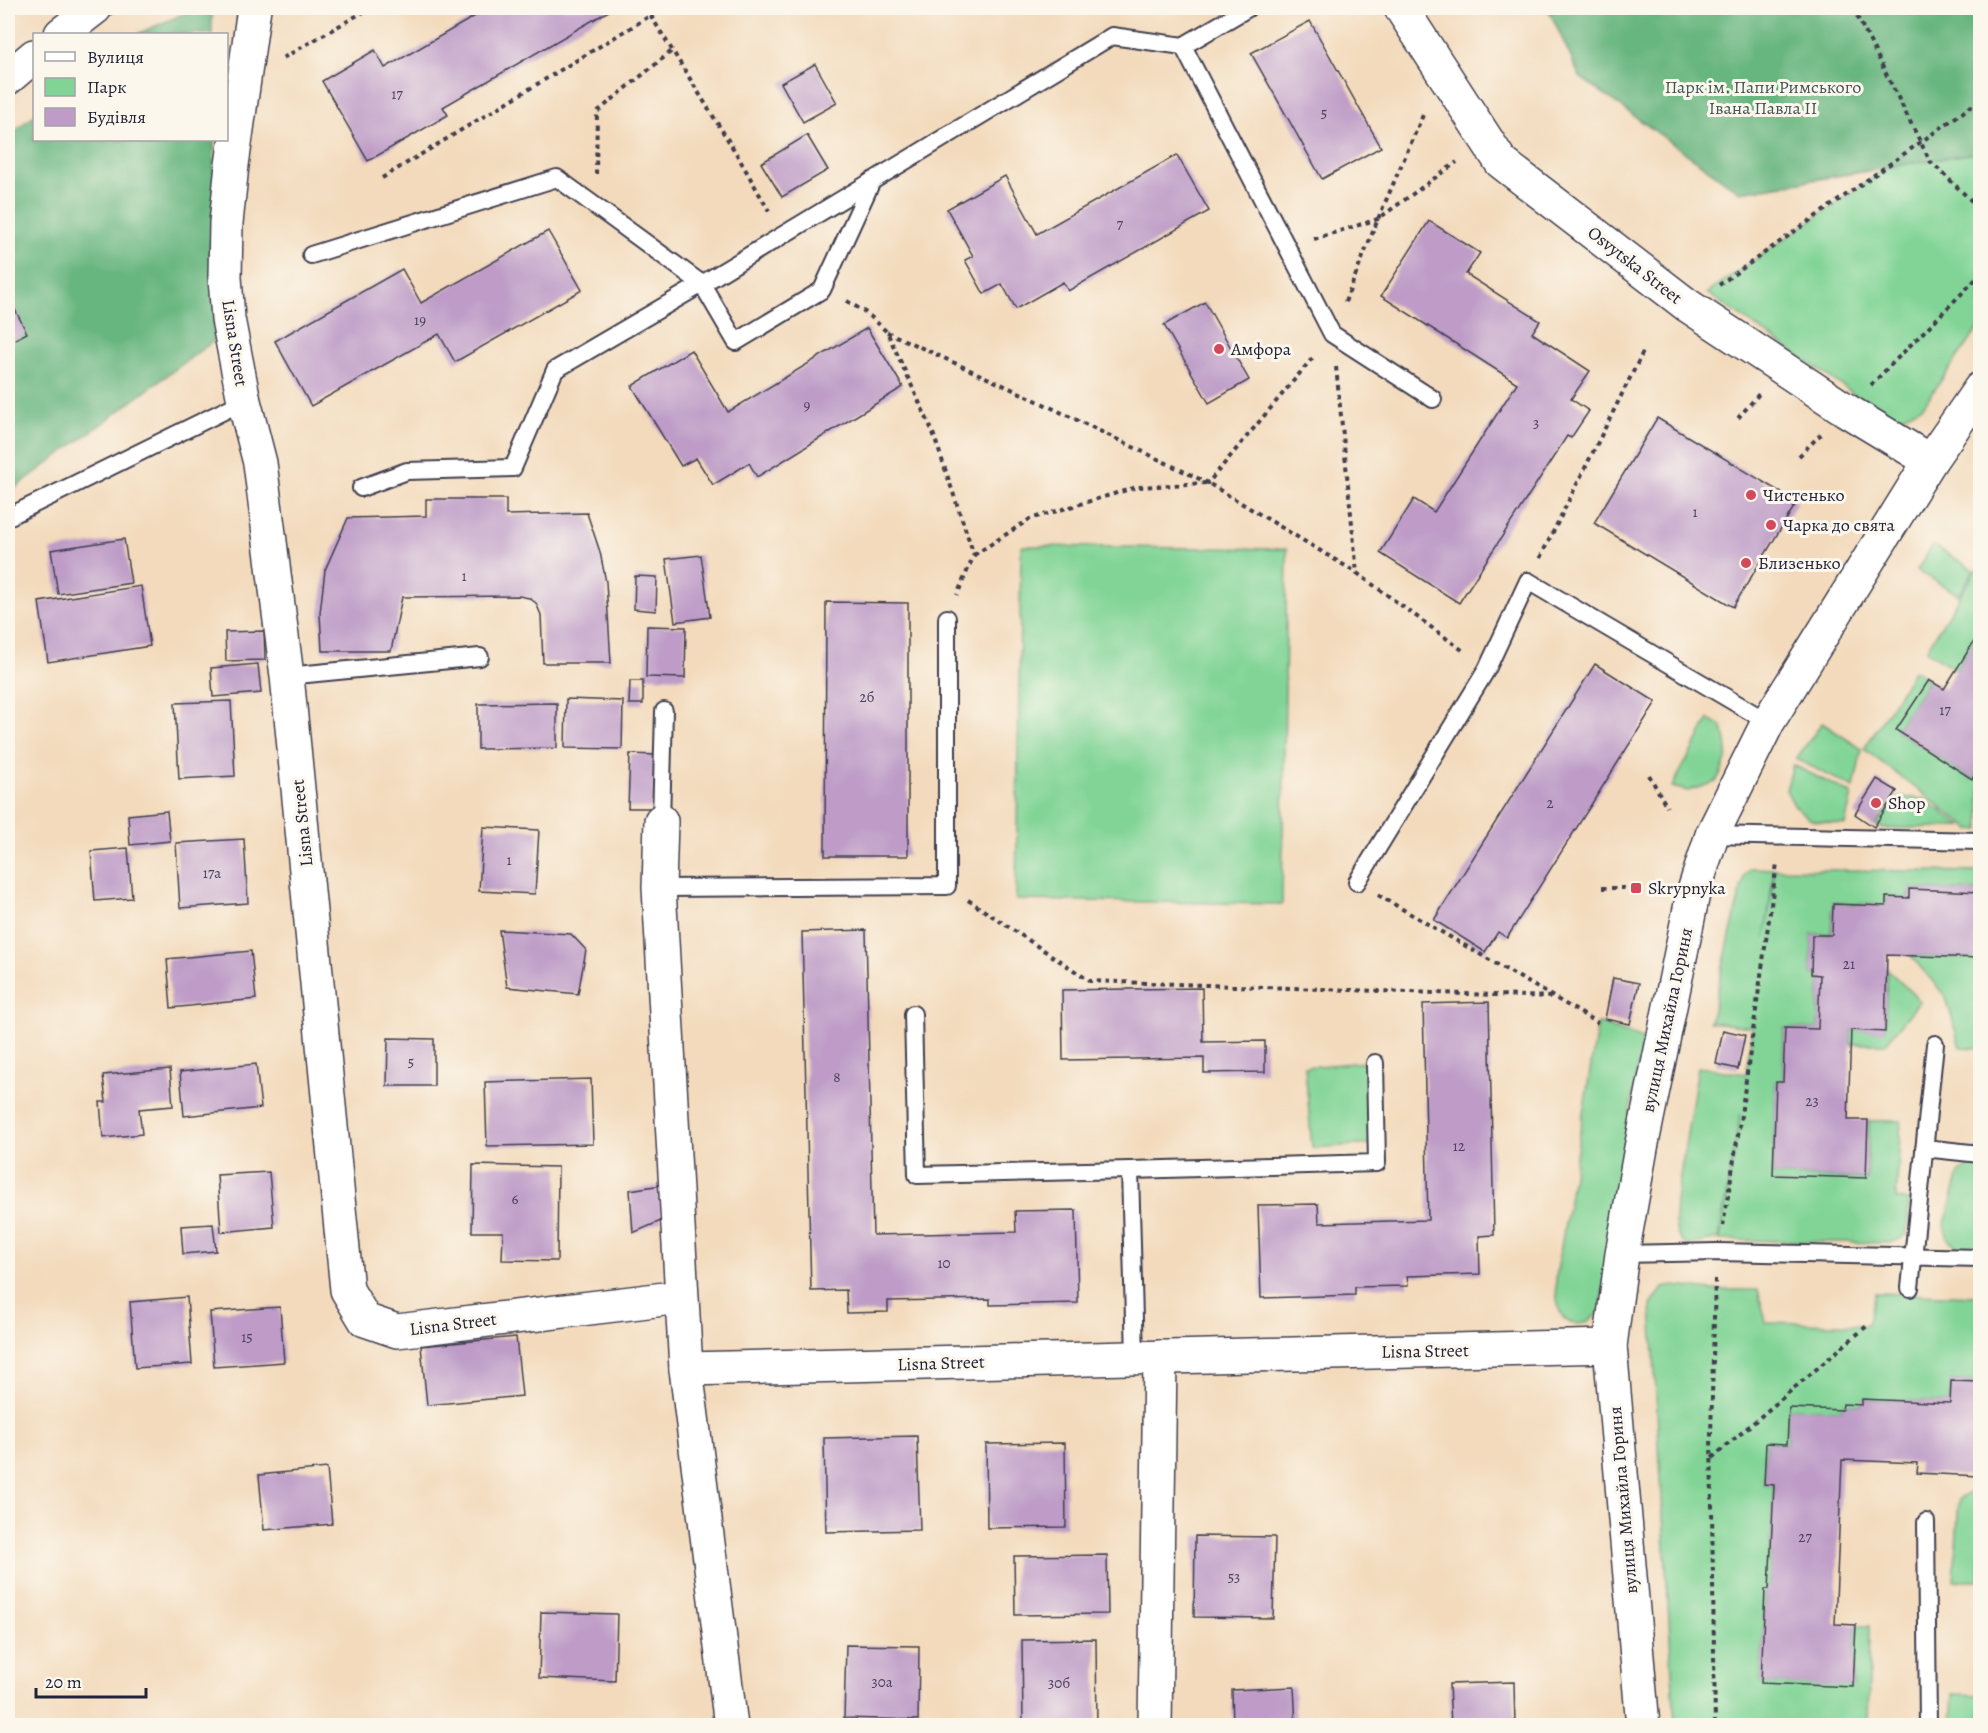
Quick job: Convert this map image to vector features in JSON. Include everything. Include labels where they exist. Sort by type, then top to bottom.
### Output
[{"type":"street","points":[[62,33],[94,8]]},
{"type":"street","name":"Lisna Street","points":[[254,8],[231,165],[226,223],[225,277],[228,319],[244,401],[260,463],[287,676],[347,1290],[365,1320],[397,1331],[681,1296]]},
{"type":"street","name":"Osvytska Street","points":[[1401,8],[1501,162],[1687,305],[1846,410],[1930,461]]},
{"type":"street","points":[[8,78],[33,57]]},
{"type":"street","name":"вулиця Михайла Гориня","points":[[1643,1725],[1596,1347],[1622,1254],[1641,1148],[1693,894],[1712,834],[1768,722],[1930,461],[1980,389]]},
{"type":"street","points":[[661,821],[659,888],[686,1369],[731,1725]]},
{"type":"street","name":"Lisna Street","points":[[686,1369],[1596,1347]]},
{"type":"street","points":[[1147,1357],[1155,1725]]},
{"type":"lane","points":[[361,488],[407,471],[513,468],[555,370],[702,284],[1112,36],[1183,45],[1248,8]]},
{"type":"lane","points":[[1183,45],[1332,334],[1433,399]]},
{"type":"lane","points":[[311,255],[557,178],[702,284],[736,342],[822,290],[872,181]]},
{"type":"lane","points":[[8,517],[244,401]]},
{"type":"lane","points":[[1357,882],[1487,669],[1528,581],[1768,722]]},
{"type":"lane","points":[[659,888],[947,886],[947,618]]},
{"type":"lane","points":[[287,676],[480,657]]},
{"type":"lane","points":[[661,821],[664,711]]},
{"type":"lane","points":[[1712,834],[1980,841]]},
{"type":"lane","points":[[913,1014],[917,1175],[1377,1163],[1376,1063]]},
{"type":"lane","points":[[1910,1288],[1935,1044]]},
{"type":"lane","points":[[1924,1148],[1980,1155]]},
{"type":"lane","points":[[1130,1170],[1147,1357]]},
{"type":"lane","points":[[1622,1254],[1717,1260],[1913,1256],[1980,1258]]},
{"type":"lane","points":[[1926,1522],[1928,1725]]},
{"type":"path","points":[[243,81],[370,8]]},
{"type":"path","points":[[646,8],[736,153],[783,235]]},
{"type":"path","points":[[382,178],[663,8]]},
{"type":"path","points":[[1853,8],[1930,161],[1980,209]]},
{"type":"path","points":[[596,206],[597,112],[673,50]]},
{"type":"path","points":[[1687,305],[1980,100]]},
{"type":"path","points":[[947,618],[974,555],[1030,519],[1137,487],[1208,483],[1332,334],[1423,115]]},
{"type":"path","points":[[1287,247],[1378,219],[1457,162]]},
{"type":"path","points":[[1846,410],[1980,275]]},
{"type":"path","points":[[824,287],[868,314],[887,332],[1029,396],[1208,483],[1357,573],[1487,669]]},
{"type":"path","points":[[887,332],[932,430],[974,555]]},
{"type":"path","points":[[1332,334],[1357,573]]},
{"type":"path","points":[[1528,581],[1643,352]]},
{"type":"path","points":[[1649,775],[1667,807]]},
{"type":"path","points":[[1715,1725],[1711,1458],[1713,1302],[1717,1260],[1739,1129],[1775,869],[1786,837]]},
{"type":"path","points":[[1357,882],[1598,1023]]},
{"type":"path","points":[[947,886],[1090,981],[1553,997]]},
{"type":"path","points":[[1602,888],[1636,888]]},
{"type":"path","points":[[1711,1458],[1868,1325]]},
{"type":"green space","points":[[197,8],[212,8],[212,33],[139,33]]},
{"type":"green space","points":[[1548,8],[1980,8],[1980,326],[1923,406],[1903,416],[1886,416],[1707,293],[1886,168],[1740,192],[1580,77]]},
{"type":"green space","name":"Парк ім. Папи Римського Івана Павла ІІ","points":[[1548,8],[1980,8],[1980,152],[1740,192],[1580,77]]},
{"type":"green space","points":[[33,116],[33,141],[214,141],[216,339],[8,493],[8,137]]},
{"type":"green space","points":[[1933,545],[1974,570],[1959,595],[1917,570]]},
{"type":"green space","points":[[1021,546],[1287,549],[1282,904],[1016,900]]},
{"type":"green space","points":[[1976,570],[1980,572],[1980,632],[1956,670],[1926,650]]},
{"type":"green space","points":[[1914,670],[1929,680],[1896,730],[1972,779],[1980,767],[1980,830],[1970,829],[1864,749]]},
{"type":"green space","points":[[1709,719],[1722,726],[1727,749],[1724,767],[1716,782],[1688,791],[1672,787]]},
{"type":"green space","points":[[1822,723],[1862,749],[1854,788],[1796,759]]},
{"type":"green space","points":[[1793,765],[1852,794],[1845,825],[1811,820],[1794,805],[1786,790]]},
{"type":"green space","points":[[1897,797],[1924,799],[1962,826],[1883,829],[1876,825]]},
{"type":"green space","points":[[1751,868],[1774,869],[1765,938],[1775,869],[1980,872],[1980,891],[1909,889],[1908,898],[1886,897],[1885,905],[1833,903],[1831,934],[1812,934],[1811,974],[1820,975],[1818,1029],[1784,1028],[1783,1082],[1776,1082],[1773,1175],[1867,1179],[1869,1121],[1901,1121],[1896,1199],[1909,1200],[1907,1234],[1899,1240],[1889,1243],[1720,1240],[1740,1114],[1719,1239],[1689,1245],[1683,1243],[1677,1234],[1676,1201],[1698,1067],[1746,1074],[1752,1027],[1710,1022],[1744,876]]},
{"type":"green space","points":[[1911,956],[1980,958],[1980,1048],[1960,1047],[1946,997]]},
{"type":"green space","points":[[1887,969],[1920,1001],[1885,1044],[1851,1044],[1851,1030],[1885,1031]]},
{"type":"green space","points":[[1598,1023],[1643,1039],[1627,1127],[1600,1312],[1586,1322],[1575,1324],[1563,1317],[1560,1310],[1556,1294],[1556,1278]]},
{"type":"green space","points":[[1366,1062],[1372,1144],[1312,1148],[1305,1067]]},
{"type":"green space","points":[[1980,1157],[1980,1249],[1960,1249],[1948,1239],[1945,1224],[1959,1173]]},
{"type":"green space","points":[[1673,1286],[1713,1290],[1758,1290],[1766,1322],[1867,1325],[1875,1293],[1980,1296],[1980,1382],[1951,1381],[1950,1403],[1863,1399],[1862,1405],[1843,1404],[1842,1410],[1789,1408],[1787,1444],[1766,1443],[1764,1484],[1774,1485],[1769,1589],[1765,1589],[1761,1683],[1853,1686],[1856,1625],[1870,1625],[1868,1725],[1675,1725],[1651,1305],[1663,1288]]},
{"type":"green space","points":[[1980,1487],[1980,1581],[1954,1581],[1959,1499]]},
{"type":"green space","points":[[1953,1694],[1980,1695],[1980,1725],[1951,1725]]},
{"type":"building","points":[[489,8],[614,8],[443,107],[448,115],[368,161],[322,81],[375,50],[385,68]]},
{"type":"building","points":[[1310,21],[1381,147],[1322,179],[1251,53]]},
{"type":"building","points":[[815,64],[837,103],[803,122],[781,83]]},
{"type":"building","points":[[807,135],[828,170],[782,197],[761,163]]},
{"type":"building","points":[[1177,155],[1209,211],[1068,291],[1063,282],[1016,309],[1002,284],[984,294],[965,260],[973,256],[947,209],[1005,176],[1037,234]]},
{"type":"building","points":[[1429,221],[1480,253],[1466,274],[1540,321],[1532,333],[1590,371],[1571,399],[1589,411],[1571,438],[1567,436],[1459,603],[1380,553],[1414,499],[1434,512],[1517,383],[1381,296]]},
{"type":"building","points":[[548,231],[582,290],[455,362],[439,334],[311,406],[275,341],[402,269],[421,303]]},
{"type":"building","points":[[8,296],[27,333],[8,343]]},
{"type":"building","points":[[1205,302],[1249,380],[1209,403],[1164,325]]},
{"type":"building","points":[[867,328],[903,387],[757,477],[749,463],[713,485],[696,458],[681,466],[632,386],[691,350],[728,412]]},
{"type":"building","points":[[1657,418],[1797,502],[1733,607],[1594,523]]},
{"type":"building","points":[[426,499],[506,499],[506,515],[587,513],[600,552],[606,582],[611,663],[543,663],[541,615],[536,603],[529,598],[519,596],[402,597],[391,651],[322,651],[320,613],[325,570],[348,518],[426,516]]},
{"type":"building","points":[[124,539],[131,583],[58,594],[51,550]]},
{"type":"building","points":[[701,555],[710,617],[675,622],[666,559]]},
{"type":"building","points":[[635,576],[657,577],[656,611],[634,609]]},
{"type":"building","points":[[141,586],[150,646],[48,662],[39,602]]},
{"type":"building","points":[[826,602],[908,603],[908,856],[825,856]]},
{"type":"building","points":[[647,626],[686,627],[685,678],[646,677]]},
{"type":"building","points":[[264,631],[265,660],[226,661],[225,632]]},
{"type":"building","points":[[1980,632],[1980,767],[1972,779],[1896,730],[1929,680],[1944,689]]},
{"type":"building","points":[[258,664],[261,693],[213,697],[211,668]]},
{"type":"building","points":[[1595,664],[1656,702],[1507,938],[1498,932],[1485,952],[1434,920]]},
{"type":"building","points":[[630,681],[643,681],[643,704],[629,704]]},
{"type":"building","points":[[566,699],[623,701],[622,749],[565,748]]},
{"type":"building","points":[[231,701],[235,776],[179,779],[175,703]]},
{"type":"building","points":[[557,703],[557,748],[478,749],[478,704]]},
{"type":"building","points":[[630,754],[655,755],[654,808],[628,808]]},
{"type":"building","name":"Shop","points":[[1877,779],[1897,791],[1874,827],[1855,814]]},
{"type":"building","points":[[167,811],[170,841],[130,845],[128,815]]},
{"type":"building","points":[[483,827],[539,830],[535,894],[479,891]]},
{"type":"building","points":[[244,839],[248,903],[180,908],[176,843]]},
{"type":"building","points":[[128,848],[132,898],[95,901],[91,851]]},
{"type":"building","points":[[1909,889],[1980,892],[1980,958],[1887,955],[1885,1032],[1851,1030],[1848,1120],[1868,1120],[1866,1178],[1773,1175],[1776,1082],[1783,1082],[1785,1028],[1818,1029],[1820,975],[1811,974],[1812,935],[1832,935],[1833,904],[1886,906],[1886,897],[1909,898]]},
{"type":"building","points":[[499,930],[571,934],[586,950],[578,994],[507,987]]},
{"type":"building","points":[[866,930],[873,1235],[1016,1232],[1015,1211],[1076,1210],[1078,1303],[990,1305],[990,1299],[888,1301],[888,1312],[847,1313],[846,1290],[811,1291],[802,932]]},
{"type":"building","points":[[251,951],[256,999],[171,1008],[167,959]]},
{"type":"building","points":[[1613,978],[1639,983],[1630,1024],[1605,1019]]},
{"type":"building","points":[[1202,988],[1203,1042],[1265,1041],[1265,1072],[1204,1073],[1204,1058],[1063,1060],[1062,990]]},
{"type":"building","points":[[1489,1002],[1494,1235],[1479,1236],[1480,1274],[1407,1276],[1408,1286],[1355,1287],[1355,1295],[1261,1298],[1258,1205],[1318,1204],[1319,1223],[1428,1220],[1423,1004]]},
{"type":"building","points":[[1723,1030],[1745,1035],[1738,1069],[1716,1064]]},
{"type":"building","points":[[388,1038],[434,1039],[434,1086],[387,1086]]},
{"type":"building","points":[[256,1064],[261,1108],[184,1116],[180,1072]]},
{"type":"building","points":[[170,1069],[173,1106],[139,1109],[142,1134],[103,1138],[100,1102],[106,1102],[103,1075]]},
{"type":"building","points":[[591,1079],[593,1144],[487,1146],[485,1082]]},
{"type":"building","points":[[473,1165],[558,1167],[557,1261],[502,1260],[503,1232],[472,1232]]},
{"type":"building","points":[[269,1172],[274,1227],[221,1232],[217,1175]]},
{"type":"building","points":[[662,1185],[661,1221],[633,1233],[630,1190]]},
{"type":"building","points":[[213,1224],[216,1251],[183,1254],[181,1226]]},
{"type":"building","points":[[187,1297],[192,1364],[135,1368],[130,1302]]},
{"type":"building","points":[[280,1307],[284,1362],[214,1367],[210,1312]]},
{"type":"building","points":[[516,1337],[522,1396],[427,1405],[421,1346]]},
{"type":"building","points":[[1951,1381],[1980,1382],[1980,1476],[1917,1473],[1918,1463],[1842,1460],[1835,1624],[1856,1625],[1853,1687],[1761,1683],[1765,1589],[1769,1589],[1774,1485],[1764,1484],[1766,1443],[1787,1444],[1789,1408],[1842,1410],[1843,1404],[1862,1405],[1862,1399],[1950,1403]]},
{"type":"building","points":[[917,1436],[920,1530],[826,1532],[824,1438]]},
{"type":"building","points":[[1065,1443],[1066,1527],[987,1528],[986,1444]]},
{"type":"building","points":[[327,1468],[332,1524],[264,1530],[259,1475]]},
{"type":"building","points":[[1195,1536],[1275,1537],[1273,1618],[1194,1617]]},
{"type":"building","points":[[1107,1555],[1108,1614],[1015,1615],[1014,1556]]},
{"type":"building","points":[[541,1612],[617,1614],[615,1681],[539,1678]]},
{"type":"building","points":[[1096,1639],[1097,1726],[1023,1726],[1022,1640]]},
{"type":"building","points":[[846,1645],[919,1646],[918,1720],[844,1718]]},
{"type":"building","points":[[1514,1682],[1515,1726],[1451,1726],[1449,1684]]},
{"type":"building","points":[[1294,1687],[1296,1726],[1233,1726],[1232,1690]]},
{"type":"place","name":"Амфора","points":[[1219,349]]},
{"type":"place","name":"Чистенько","points":[[1751,495]]},
{"type":"place","name":"Чарка до свята","points":[[1771,525]]},
{"type":"place","name":"Близенько","points":[[1746,563]]},
{"type":"place","name":"Shop","points":[[1876,803]]},
{"type":"place","name":"Skrypnyka","points":[[1636,888]]}]
